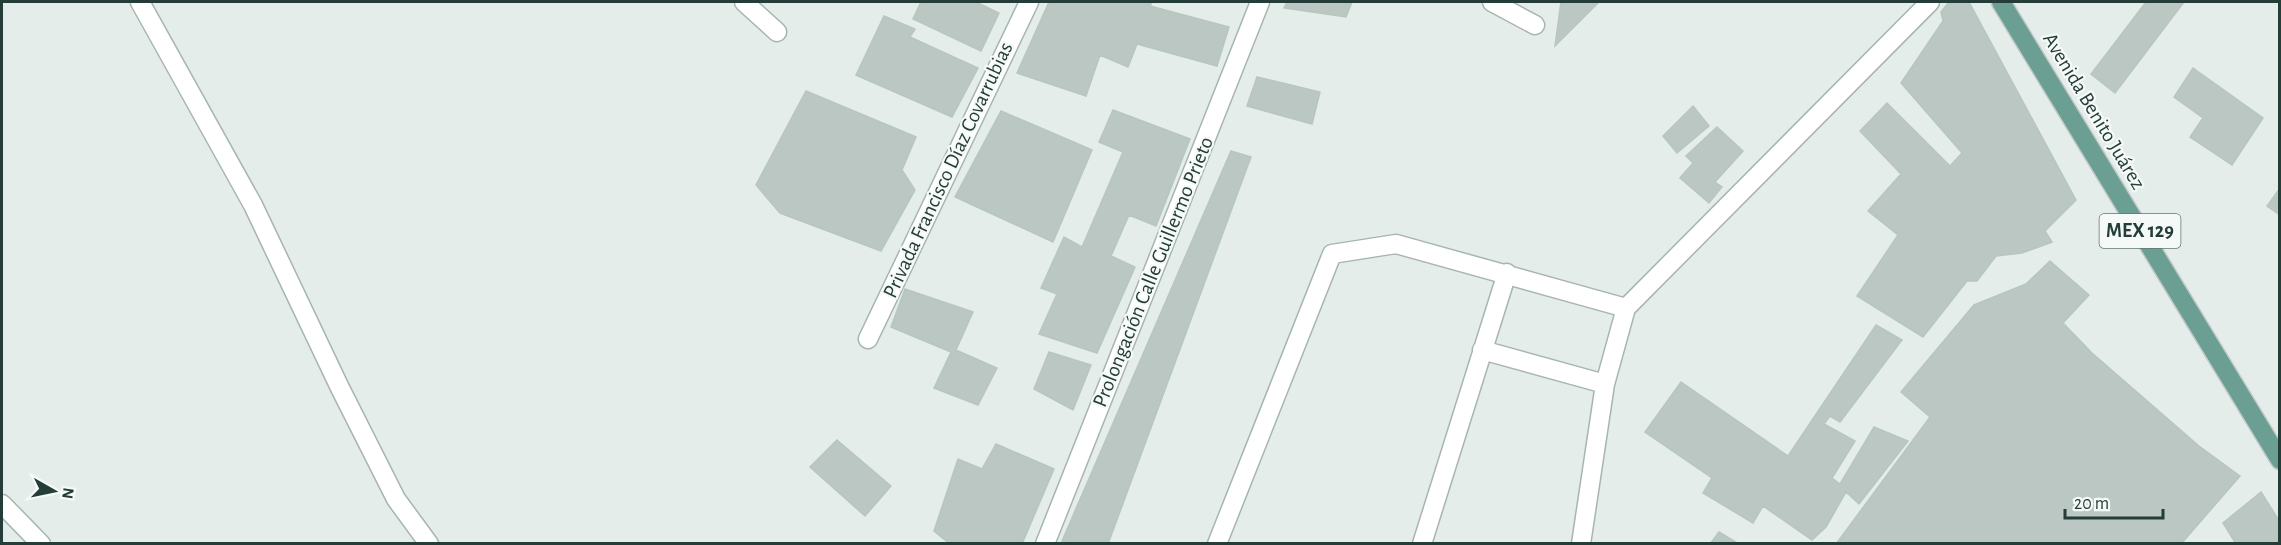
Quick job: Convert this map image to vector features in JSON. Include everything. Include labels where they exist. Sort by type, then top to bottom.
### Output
[{"type":"main road","name":"Avenida Benito Juárez","points":[[2001,2],[2280,460]]},
{"type":"street","points":[[140,2],[253,205],[340,388],[396,499],[429,543]]},
{"type":"street","points":[[744,2],[777,32]]},
{"type":"street","name":"Privada Francisco Díaz Covarrubias","points":[[868,339],[1029,2]]},
{"type":"street","name":"Prolongación Calle Guillermo Prieto","points":[[1045,543],[1260,2]]},
{"type":"street","points":[[1492,2],[1534,25]]},
{"type":"street","points":[[1581,543],[1605,384],[1626,308],[1930,2]]},
{"type":"street","points":[[1217,543],[1332,254],[1396,244],[1507,273],[1626,308]]},
{"type":"street","points":[[1422,543],[1507,273]]},
{"type":"street","points":[[1482,350],[1605,384]]},
{"type":"street","points":[[2,504],[40,543]]},
{"type":"building","points":[[921,2],[976,2],[999,13],[981,51],[913,19]]},
{"type":"building","points":[[1049,2],[1152,2],[1150,6],[1229,27],[1217,66],[1137,44],[1128,67],[1100,55],[1086,96],[1017,73]]},
{"type":"building","points":[[1287,2],[1352,2],[1346,17],[1284,8]]},
{"type":"building","points":[[1561,2],[1599,2],[1555,46]]},
{"type":"building","points":[[1949,2],[1969,2],[2076,200],[2045,231],[2052,242],[2022,253],[1996,256],[1977,281],[1967,281],[1923,337],[1857,296],[1898,235],[1868,211],[1901,174],[1860,131],[1887,103],[1950,166],[1962,153],[1901,83],[1943,21],[1941,12]]},
{"type":"building","points":[[2146,2],[2184,2],[2115,93],[2091,74]]},
{"type":"building","points":[[884,16],[915,29],[910,37],[978,68],[952,117],[856,75]]},
{"type":"building","points":[[2193,68],[2263,118],[2232,165],[2190,137],[2203,118],[2174,97]]},
{"type":"building","points":[[1257,77],[1320,92],[1312,124],[1247,106]]},
{"type":"building","points":[[806,91],[916,137],[902,170],[915,190],[881,251],[780,213],[756,185]]},
{"type":"building","points":[[1693,106],[1709,126],[1677,153],[1663,136]]},
{"type":"building","points":[[1113,110],[1190,139],[1156,226],[1129,215],[1111,256],[1135,267],[1097,353],[1039,334],[1057,294],[1041,288],[1064,237],[1082,247],[1123,152],[1099,142]]},
{"type":"building","points":[[1001,111],[1092,150],[1053,242],[955,197]]},
{"type":"building","points":[[1717,127],[1743,151],[1715,182],[1722,187],[1709,203],[1680,178],[1693,163],[1686,156]]},
{"type":"building","points":[[1231,151],[1251,157],[1108,544],[1069,544],[1062,541]]},
{"type":"building","points":[[2280,188],[2280,215],[2267,206]]},
{"type":"building","points":[[2050,261],[2089,295],[2063,323],[2092,353],[2199,446],[2240,476],[2181,544],[1836,544],[1930,417],[1901,392],[1974,305],[2026,284]]},
{"type":"building","points":[[905,289],[973,312],[956,350],[997,368],[978,405],[934,388],[951,352],[891,327]]},
{"type":"building","points":[[1876,325],[1902,340],[1840,422],[1830,416],[1824,424],[1855,441],[1832,478],[1840,484],[1874,427],[1908,441],[1859,504],[1846,492],[1826,527],[1812,540],[1763,506],[1753,523],[1703,493],[1712,478],[1645,432],[1681,382],[1788,456]]},
{"type":"building","points":[[1049,352],[1091,365],[1073,410],[1034,389]]},
{"type":"building","points":[[837,440],[891,486],[865,516],[810,467]]},
{"type":"building","points":[[996,444],[1054,469],[1022,544],[950,544],[934,531],[958,459],[982,469]]},
{"type":"building","points":[[2261,492],[2280,522],[2280,544],[2236,544],[2223,523]]},
{"type":"building","points":[[1719,532],[1739,544],[1710,544]]}]
